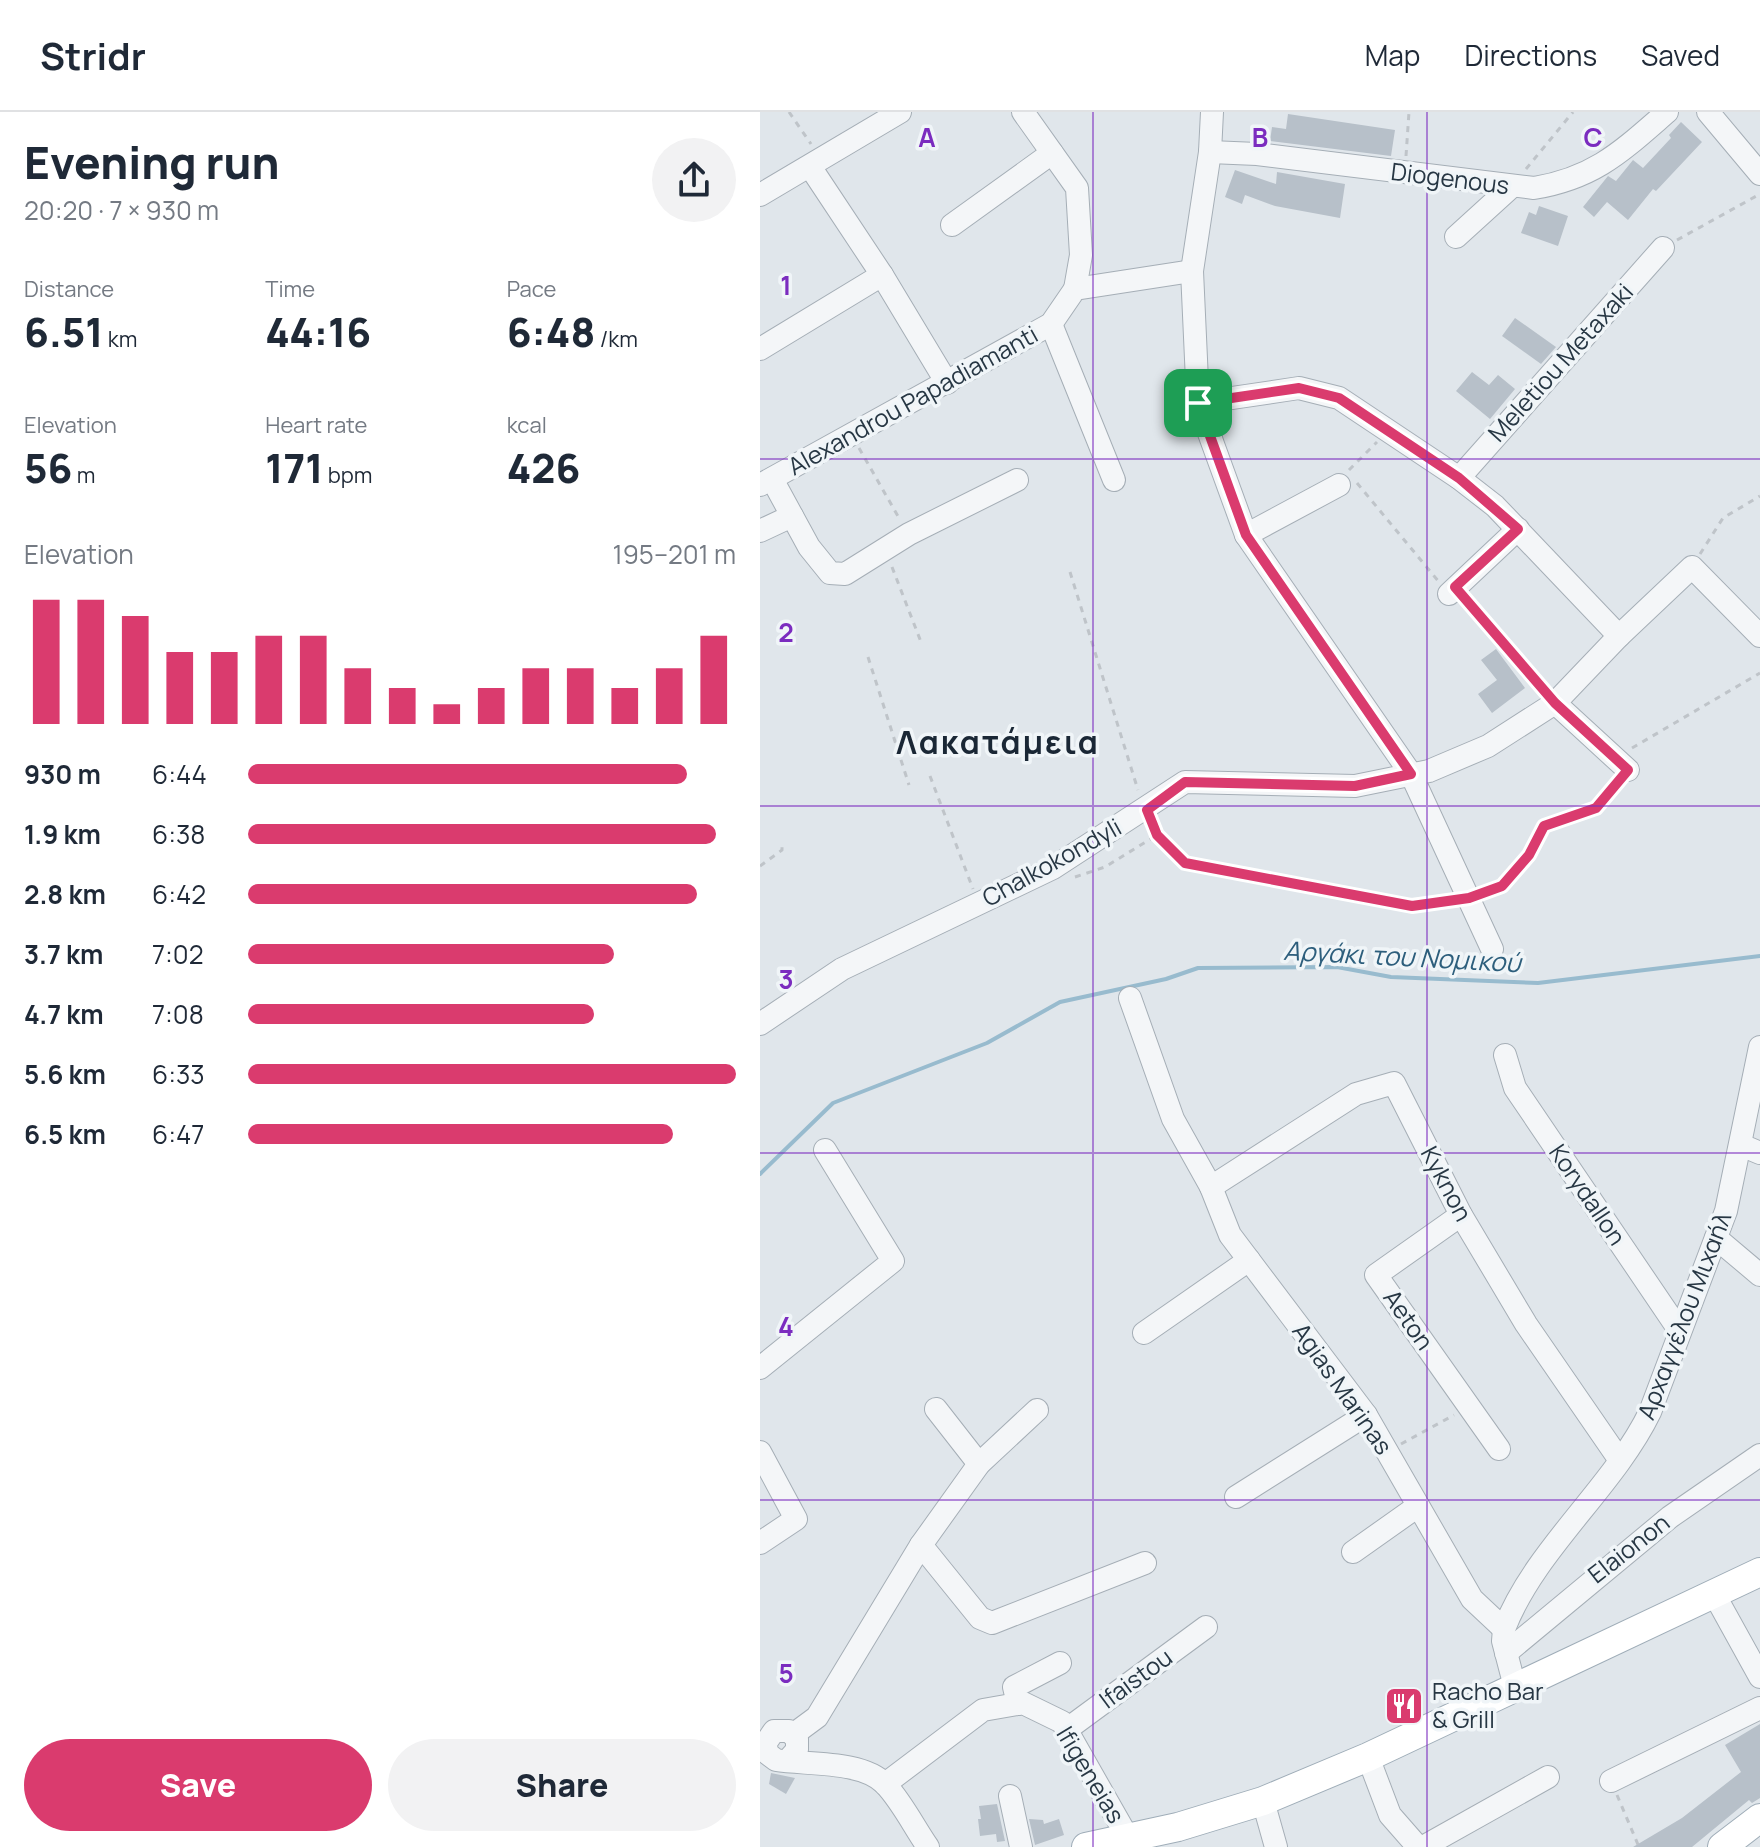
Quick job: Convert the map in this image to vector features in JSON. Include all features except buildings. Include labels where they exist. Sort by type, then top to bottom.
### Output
[{"type":"main road","points":[[1086,1847],[1147,1839],[1263,1801],[1368,1757],[1760,1572]]},
{"type":"main road","points":[[1722,1847],[1760,1818]]},
{"type":"main road","points":[[1746,1847],[1760,1836]]},
{"type":"street","points":[[760,195],[900,112]]},
{"type":"street","points":[[1212,112],[1210,152],[1192,271],[1198,403],[1246,535],[1411,774],[1492,949]]},
{"type":"street","name":"Diogenous","points":[[1210,152],[1257,154],[1511,187],[1552,185],[1588,174],[1610,162],[1667,112]]},
{"type":"street","points":[[1708,112],[1760,174]]},
{"type":"street","points":[[1028,114],[1077,188],[1081,255],[1075,289],[1192,271]]},
{"type":"street","points":[[952,225],[1052,153]]},
{"type":"street","points":[[816,164],[947,383]]},
{"type":"street","points":[[1456,237],[1511,187]]},
{"type":"street","name":"Meletiou Metaxaki","points":[[1459,478],[1663,248]]},
{"type":"street","points":[[760,349],[882,275]]},
{"type":"street","name":"Alexandrou Papadiamanti","points":[[766,482],[1051,324],[1075,289]]},
{"type":"street","points":[[1051,324],[1114,480]]},
{"type":"street","points":[[1198,403],[1299,388],[1339,398],[1386,433],[1459,478],[1518,529],[1619,636]]},
{"type":"street","points":[[766,482],[830,573],[845,574],[909,534],[1017,480]]},
{"type":"street","points":[[1246,535],[1339,485]]},
{"type":"street","points":[[760,531],[792,516]]},
{"type":"street","points":[[1452,590],[1518,529]]},
{"type":"street","points":[[1692,567],[1760,636]]},
{"type":"street","name":"Chalkokondyli","points":[[760,1024],[842,969],[1053,868],[1147,810],[1185,782],[1355,786],[1411,774],[1488,746],[1555,703],[1619,636],[1692,567]]},
{"type":"street","points":[[1555,703],[1622,764]]},
{"type":"street","name":"Agias Marinas","points":[[1130,998],[1173,1119],[1211,1187],[1230,1235],[1366,1415],[1472,1599],[1504,1629]]},
{"type":"street","name":"Αρχαγγέλου Μιχαήλ","points":[[1504,1629],[1573,1520],[1639,1434],[1650,1412],[1750,1149],[1760,1047]]},
{"type":"street","name":"Korydallon","points":[[1505,1055],[1515,1088],[1679,1330]]},
{"type":"street","name":"Kyknon","points":[[1211,1187],[1356,1094],[1394,1083],[1461,1215],[1526,1324],[1619,1459]]},
{"type":"street","points":[[760,1368],[893,1261],[825,1150]]},
{"type":"street","name":"Aeton","points":[[1461,1215],[1376,1275],[1499,1449]]},
{"type":"street","points":[[1716,1238],[1760,1275]]},
{"type":"street","points":[[1144,1333],[1249,1260]]},
{"type":"street","points":[[936,1409],[979,1464]]},
{"type":"street","points":[[777,1741],[817,1717],[921,1545],[979,1464],[1037,1410]]},
{"type":"street","points":[[1236,1497],[1366,1415]]},
{"type":"street","points":[[760,1452],[796,1519],[760,1543]]},
{"type":"street","name":"Elaionon","points":[[1506,1653],[1670,1517],[1760,1455]]},
{"type":"street","points":[[1353,1552],[1418,1506]]},
{"type":"street","points":[[921,1545],[980,1618],[992,1623],[1145,1563]]},
{"type":"street","points":[[1713,1592],[1760,1677]]},
{"type":"street","name":"Ifaistou","points":[[1066,1730],[1206,1627]]},
{"type":"street","points":[[1504,1629],[1506,1653],[1515,1687]]},
{"type":"street","points":[[885,1784],[983,1710],[1018,1704],[1014,1687],[1060,1663]]},
{"type":"street","name":"Ifigeneias","points":[[1018,1704],[1062,1722],[1147,1839]]},
{"type":"street","points":[[1611,1781],[1760,1708]]},
{"type":"street","points":[[777,1741],[872,1775],[885,1784],[928,1847]]},
{"type":"street","points":[[1368,1757],[1390,1815],[1420,1847],[1548,1777]]},
{"type":"street","points":[[1010,1796],[1021,1847]]},
{"type":"street","points":[[1263,1801],[1276,1847]]},
{"type":"path","points":[[789,112],[816,164]]},
{"type":"path","points":[[1405,174],[1409,112]]},
{"type":"path","points":[[1511,187],[1573,112]]},
{"type":"path","points":[[1663,248],[1760,194]]},
{"type":"path","points":[[1386,433],[1348,468],[1452,590],[1555,703]]},
{"type":"path","points":[[851,434],[909,534]]},
{"type":"path","points":[[1692,567],[1723,518],[1760,496]]},
{"type":"path","points":[[885,549],[921,642]]},
{"type":"path","points":[[1070,572],[1147,810],[1157,835],[1185,863],[1412,906],[1469,898],[1502,886],[1529,855],[1544,826],[1596,808],[1622,764],[1760,673]]},
{"type":"path","points":[[868,657],[909,785]]},
{"type":"path","points":[[930,776],[979,904]]},
{"type":"path","points":[[760,866],[782,850],[782,842]]},
{"type":"path","points":[[1387,1452],[1470,1407]]},
{"type":"path","points":[[1611,1781],[1639,1847]]},
{"type":"waterway","name":"Αργάκι του Νομικού","points":[[760,1174],[833,1103],[987,1043],[1060,1002],[1166,979],[1198,968],[1337,967],[1391,977],[1538,983],[1760,956]]},
{"type":"place","name":"Racho Bar & Grill","points":[[1404,1706]]},
{"type":"district","name":"Λακατάμεια","points":[[998,743]]},
{"type":"route","points":[[1299,388],[1339,398],[1386,433],[1459,478],[1518,529],[1455,587],[1555,703],[1628,770],[1596,808],[1544,826],[1529,855],[1502,886],[1469,898],[1412,906],[1185,863],[1157,835],[1147,810],[1185,782],[1355,786],[1411,774],[1246,535],[1198,403],[1299,388]]}]
